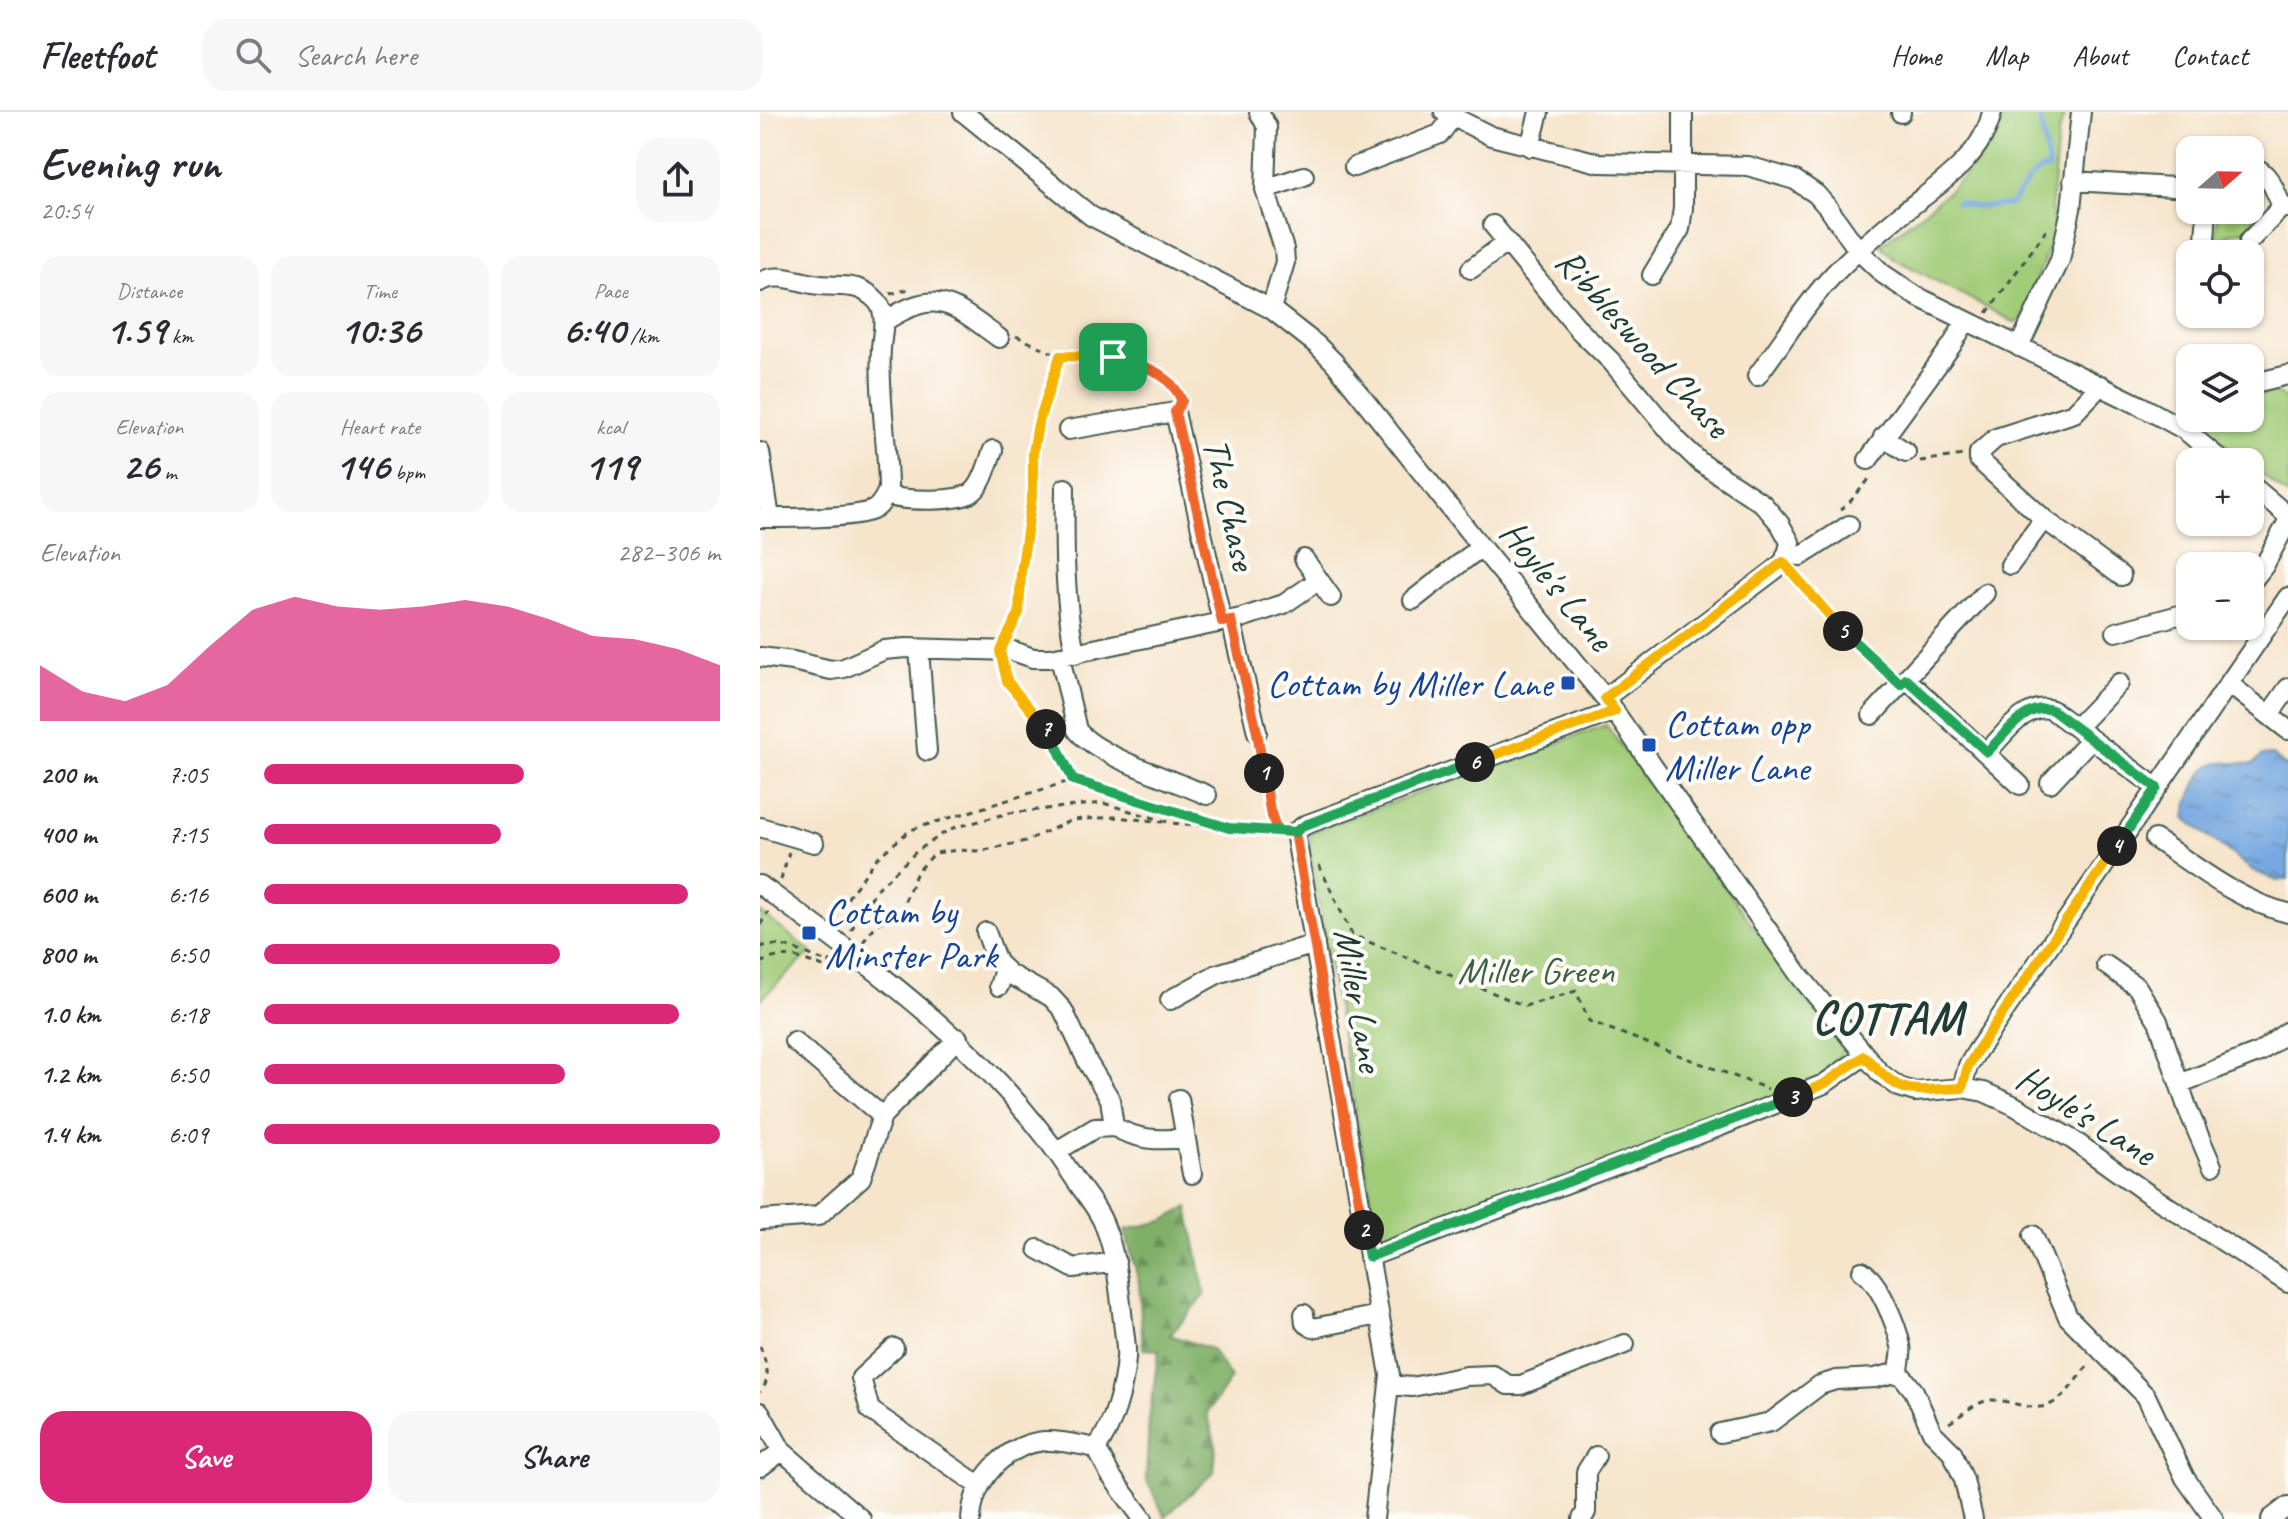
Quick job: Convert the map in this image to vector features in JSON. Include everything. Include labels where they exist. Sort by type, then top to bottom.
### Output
[{"type":"street","name":"Hoyle's Lane","points":[[963,112],[1091,216],[1271,309],[1334,362],[1610,705],[1800,976],[1864,1056],[1899,1087],[1915,1092],[1962,1088],[1984,1092],[2013,1105],[2073,1140],[2147,1193],[2285,1275]]},
{"type":"street","points":[[1259,112],[1267,127],[1265,189],[1284,249],[1285,262],[1271,309]]},
{"type":"street","points":[[1530,147],[1539,112]]},
{"type":"street","points":[[1652,275],[1680,229],[1683,208],[1683,112]]},
{"type":"street","points":[[1757,376],[1832,276],[1858,250],[1959,168],[1990,124],[1992,112]]},
{"type":"street","points":[[2019,347],[2060,260],[2071,209],[2081,112]]},
{"type":"street","points":[[1354,167],[1440,134],[1448,115],[1491,136],[1610,165],[1748,166],[1795,180],[1816,194],[1858,250],[1883,274],[1916,296],[2176,418]]},
{"type":"street","points":[[2250,240],[2285,208],[2271,180],[2264,174]]},
{"type":"street","points":[[1265,189],[1304,176]]},
{"type":"street","points":[[2073,181],[2176,187]]},
{"type":"street","name":"Ribbleswood Chase","points":[[1493,225],[1579,330],[1611,361],[1678,441],[1700,462],[1763,504],[1790,542],[1785,559]]},
{"type":"street","name":"Ribbleswood Chase","points":[[1471,269],[1507,242]]},
{"type":"street","points":[[760,282],[780,277],[819,285],[845,284],[858,287],[879,303],[884,322],[880,366],[888,466],[886,495],[874,509],[851,514],[765,518],[760,452]]},
{"type":"street","points":[[884,322],[903,309],[922,303],[943,302],[1004,334]]},
{"type":"street","points":[[1868,460],[1966,321]]},
{"type":"street","points":[[2264,381],[2288,375]]},
{"type":"street","points":[[2101,385],[2074,413],[1996,438],[1979,453],[1979,460],[2044,519],[2121,576]]},
{"type":"street","name":"The Chase","points":[[1068,430],[1175,412],[1226,621],[1257,732]]},
{"type":"street","points":[[2196,432],[2210,448]]},
{"type":"street","points":[[1883,437],[1906,452]]},
{"type":"street","points":[[886,495],[905,499],[965,497],[978,487],[993,450]]},
{"type":"street","points":[[1065,488],[1067,655],[1077,730],[1082,737],[1108,752],[1207,795]]},
{"type":"street","points":[[2264,497],[2288,518],[2264,566]]},
{"type":"street","points":[[1286,832],[1610,705],[1785,559],[1801,556],[1843,518]]},
{"type":"street","points":[[2010,565],[2044,519]]},
{"type":"street","points":[[1413,600],[1481,547]]},
{"type":"street","name":"The Chase","points":[[1304,559],[1331,597]]},
{"type":"street","name":"The Chase","points":[[760,657],[831,670],[844,668],[884,650],[1013,651],[1033,658],[1067,655],[1226,621],[1284,604],[1319,580]]},
{"type":"street","points":[[1872,715],[1985,593]]},
{"type":"street","points":[[1962,1088],[1968,1066],[1977,1051],[2288,597]]},
{"type":"street","points":[[2116,632],[2176,616]]},
{"type":"street","points":[[919,649],[927,751]]},
{"type":"street","points":[[1904,682],[1987,752],[2020,785]]},
{"type":"street","points":[[2050,783],[2119,683]]},
{"type":"street","points":[[2229,684],[2288,730]]},
{"type":"street","points":[[2269,715],[2288,688]]},
{"type":"street","points":[[1987,752],[2029,711],[2041,706],[2052,710],[2157,788]]},
{"type":"street","points":[[760,827],[814,843]]},
{"type":"street","name":"Miller Lane","points":[[1286,832],[1315,944],[1390,1375],[1374,1519]]},
{"type":"street","points":[[2155,839],[2240,894],[2265,907],[2288,913]]},
{"type":"street","points":[[760,885],[850,951],[958,1038],[1009,1091],[1057,1151],[1104,1224],[1116,1262],[1126,1355],[1121,1386],[1105,1437],[1096,1448]]},
{"type":"street","points":[[986,932],[1001,977],[1011,975],[1051,997],[1063,1010],[1088,1063],[1110,1099],[1114,1127]]},
{"type":"street","points":[[1170,1000],[1217,974],[1315,944]]},
{"type":"street","points":[[2106,965],[2137,987],[2158,1021],[2212,1166]]},
{"type":"street","points":[[2179,1084],[2260,1052],[2288,1031]]},
{"type":"street","points":[[760,1220],[818,1216],[861,1178],[882,1116],[958,1038]]},
{"type":"street","points":[[794,1041],[882,1116]]},
{"type":"street","points":[[1369,1257],[1824,1084],[1864,1056]]},
{"type":"street","points":[[1179,1099],[1192,1174]]},
{"type":"street","points":[[1057,1151],[1095,1128],[1114,1127],[1131,1136],[1154,1142],[1185,1138]]},
{"type":"street","points":[[2033,1235],[2068,1317],[2146,1396],[2185,1478],[2214,1519]]},
{"type":"street","points":[[1038,1249],[1073,1268],[1116,1262]]},
{"type":"street","points":[[1862,1271],[1871,1276],[1877,1286],[1901,1345],[1899,1372],[1914,1391],[1932,1432],[1952,1452],[1959,1467],[1973,1519]]},
{"type":"street","points":[[1304,1314],[1305,1323],[1313,1328],[1379,1315]]},
{"type":"street","points":[[1389,1385],[1412,1387],[1466,1376],[1493,1375],[1508,1385],[1521,1385],[1625,1344]]},
{"type":"street","points":[[894,1348],[861,1378],[870,1410],[980,1486]]},
{"type":"street","points":[[1720,1433],[1771,1422],[1820,1385],[1899,1372]]},
{"type":"street","points":[[760,1412],[782,1451],[861,1519]]},
{"type":"street","points":[[971,1519],[980,1486],[994,1465],[1014,1452],[1043,1441],[1096,1448]]},
{"type":"street","points":[[1096,1448],[1111,1476],[1143,1519]]},
{"type":"street","points":[[760,1467],[782,1451]]},
{"type":"street","points":[[1582,1519],[1586,1512],[1586,1472],[1596,1456]]},
{"type":"street","points":[[2271,1519],[2288,1506]]},
{"type":"path","points":[[1987,313],[2057,215],[2071,209]]},
{"type":"path","points":[[875,300],[898,290],[920,288]]},
{"type":"path","points":[[1004,334],[1060,356],[1113,357],[1151,368],[1178,392],[1182,401],[1175,412]]},
{"type":"path","points":[[1060,356],[1038,424],[1033,453],[1033,490],[1021,573],[1019,613],[1000,651],[1007,681],[1054,740],[1073,780]]},
{"type":"path","points":[[1906,452],[1919,461],[1979,453]]},
{"type":"path","points":[[1843,518],[1849,503],[1869,479]]},
{"type":"path","points":[[1785,559],[1834,623],[1904,682]]},
{"type":"path","points":[[1257,732],[1270,810],[1286,832]]},
{"type":"path","points":[[833,917],[877,858],[910,830],[1073,780],[1229,828]]},
{"type":"path","points":[[760,963],[775,955],[795,955],[840,971],[849,967],[850,951],[876,890],[917,851],[950,829],[1009,813],[1103,803],[1171,823]]},
{"type":"path","points":[[760,947],[769,944],[829,963],[865,939],[877,924],[901,910],[917,872],[935,853],[980,851],[1026,841],[1072,820],[1115,817],[1286,832]]},
{"type":"path","points":[[781,881],[794,837]]},
{"type":"path","points":[[1315,857],[1352,935],[1525,1006],[1576,991],[1589,1021],[1778,1093],[1782,1101]]},
{"type":"path","points":[[760,925],[769,910]]},
{"type":"path","points":[[760,1346],[768,1372],[765,1387],[760,1392]]},
{"type":"path","points":[[1932,1432],[1990,1400],[2031,1408],[2052,1404],[2068,1391],[2088,1365],[2104,1353]]},
{"type":"green space","points":[[2002,112],[2065,112],[2058,135],[2051,208],[2055,231],[2022,319],[2016,323],[1895,259],[1881,245],[1969,171],[1984,153]]},
{"type":"green space","points":[[2217,224],[2250,224],[2246,230],[2231,233],[2225,240],[2215,240]]},
{"type":"green space","points":[[2274,392],[2284,398],[2288,409],[2288,496],[2264,476],[2264,448],[2230,448],[2211,432],[2264,432],[2264,394]]},
{"type":"green space","name":"Miller Green","points":[[1606,725],[1844,1050],[1817,1081],[1622,1156],[1379,1243],[1309,850],[1311,832]]},
{"type":"green space","points":[[760,912],[811,952],[760,1000]]},
{"type":"green space","points":[[1188,1207],[1205,1295],[1170,1335],[1211,1349],[1231,1378],[1207,1413],[1216,1446],[1214,1472],[1165,1517],[1146,1479],[1149,1419],[1159,1350],[1143,1349],[1139,1282],[1125,1230],[1163,1221]]},
{"type":"water","points":[[2272,755],[2288,768],[2288,879],[2277,881],[2252,870],[2185,818],[2194,787],[2208,767],[2223,763],[2253,764],[2262,756]]},
{"type":"waterway","points":[[1957,202],[1977,207],[2010,205],[2037,172],[2049,169],[2039,112]]},
{"type":"place","name":"Cottam by Miller Lane","points":[[1568,683]]},
{"type":"place","name":"Cottam opp Miller Lane","points":[[1649,745]]},
{"type":"place","name":"Cottam by Minster Park","points":[[809,933]]},
{"type":"district","name":"COTTAM","points":[[1888,1018]]},
{"type":"route","points":[[1113,357],[1060,356],[1038,424],[1033,453],[1033,490],[1021,573],[1019,613],[1000,651],[1007,681],[1054,740],[1073,780],[1229,828],[1254,831],[1295,832],[1305,825],[1615,711],[1605,698],[1783,562],[1834,623],[1901,685],[1906,679],[1987,752],[2029,711],[2041,706],[2052,710],[2157,788],[1977,1051],[1968,1066],[1962,1088],[1915,1092],[1899,1087],[1864,1056],[1824,1084],[1721,1126],[1369,1257],[1295,832],[1277,831],[1270,810],[1257,732],[1231,620],[1222,622],[1175,412],[1182,401],[1168,380],[1151,368],[1113,357]]}]
